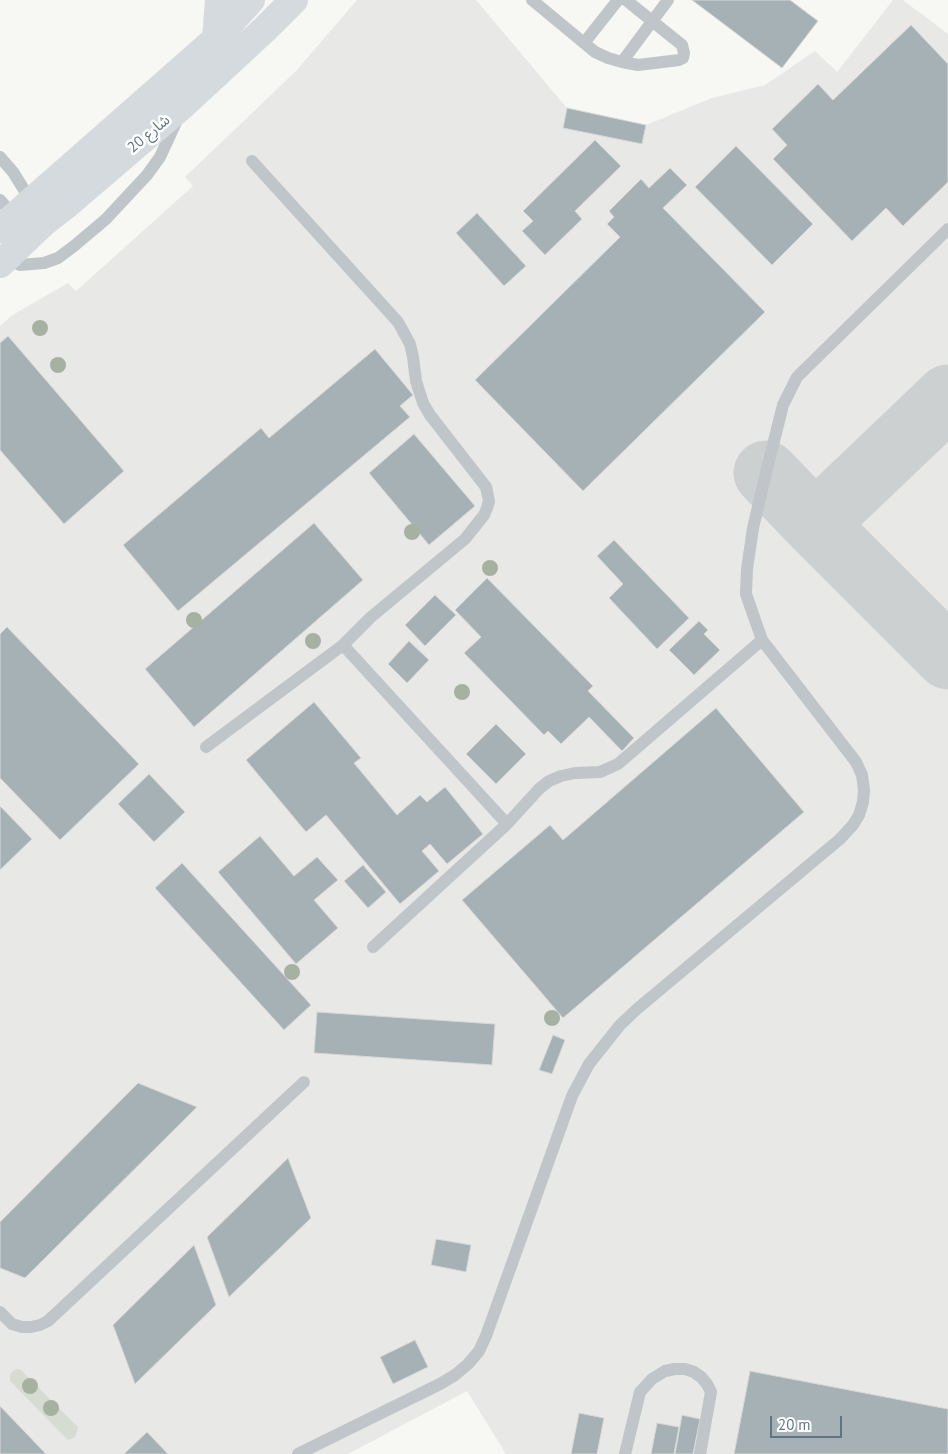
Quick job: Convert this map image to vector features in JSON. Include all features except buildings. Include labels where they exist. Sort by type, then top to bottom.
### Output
[{"type":"main road","points":[[216,38],[219,0]]},
{"type":"main road","name":"شارع 20","points":[[2,262],[17,214],[216,38],[251,0]]},
{"type":"main road","name":"شارع 20","points":[[17,214],[65,206],[184,104],[294,0]]},
{"type":"lane","points":[[532,0],[595,52],[608,58],[638,65],[679,60],[682,58],[684,53],[682,45],[626,0]]},
{"type":"lane","points":[[584,43],[618,0]]},
{"type":"lane","points":[[622,62],[668,0]]},
{"type":"lane","points":[[2,262],[32,265],[58,258],[106,219],[148,175],[170,138],[184,104]]},
{"type":"lane","points":[[0,157],[13,172],[17,214]]},
{"type":"lane","points":[[206,747],[343,645],[371,617],[466,539],[488,508],[489,501],[486,487],[430,415],[423,403],[416,382],[410,344],[398,322],[252,161]]},
{"type":"lane","points":[[298,1454],[440,1384],[468,1364],[486,1336],[572,1096],[589,1064],[615,1031],[637,1009],[840,839],[859,815],[864,790],[862,775],[856,762],[762,640],[746,594],[747,569],[753,528],[783,405],[797,377],[948,229]]},
{"type":"lane","points":[[373,947],[507,824],[539,789],[549,781],[574,773],[600,772],[618,764],[762,640]]},
{"type":"lane","points":[[343,645],[507,824]]},
{"type":"lane","points":[[0,1312],[12,1324],[22,1327],[40,1325],[48,1321],[304,1082]]},
{"type":"lane","points":[[625,1454],[640,1392],[652,1379],[665,1371],[685,1369],[701,1377],[711,1392],[700,1454]]},
{"type":"shaded area","points":[[357,0],[476,0],[567,108],[646,125],[712,98],[765,85],[815,51],[837,72],[893,0],[903,0],[948,34],[948,1454],[506,1454],[467,1391],[348,1454],[0,1454],[0,326],[11,316],[68,283],[76,291],[193,186],[185,177],[296,71]]},
{"type":"shaded area","points":[[17,1369],[21,1370],[78,1427],[74,1438],[68,1440],[10,1381],[10,1375]]},
{"type":"taxiway","points":[[815,524],[948,397]]},
{"type":"taxiway","points":[[766,473],[948,657]]}]
